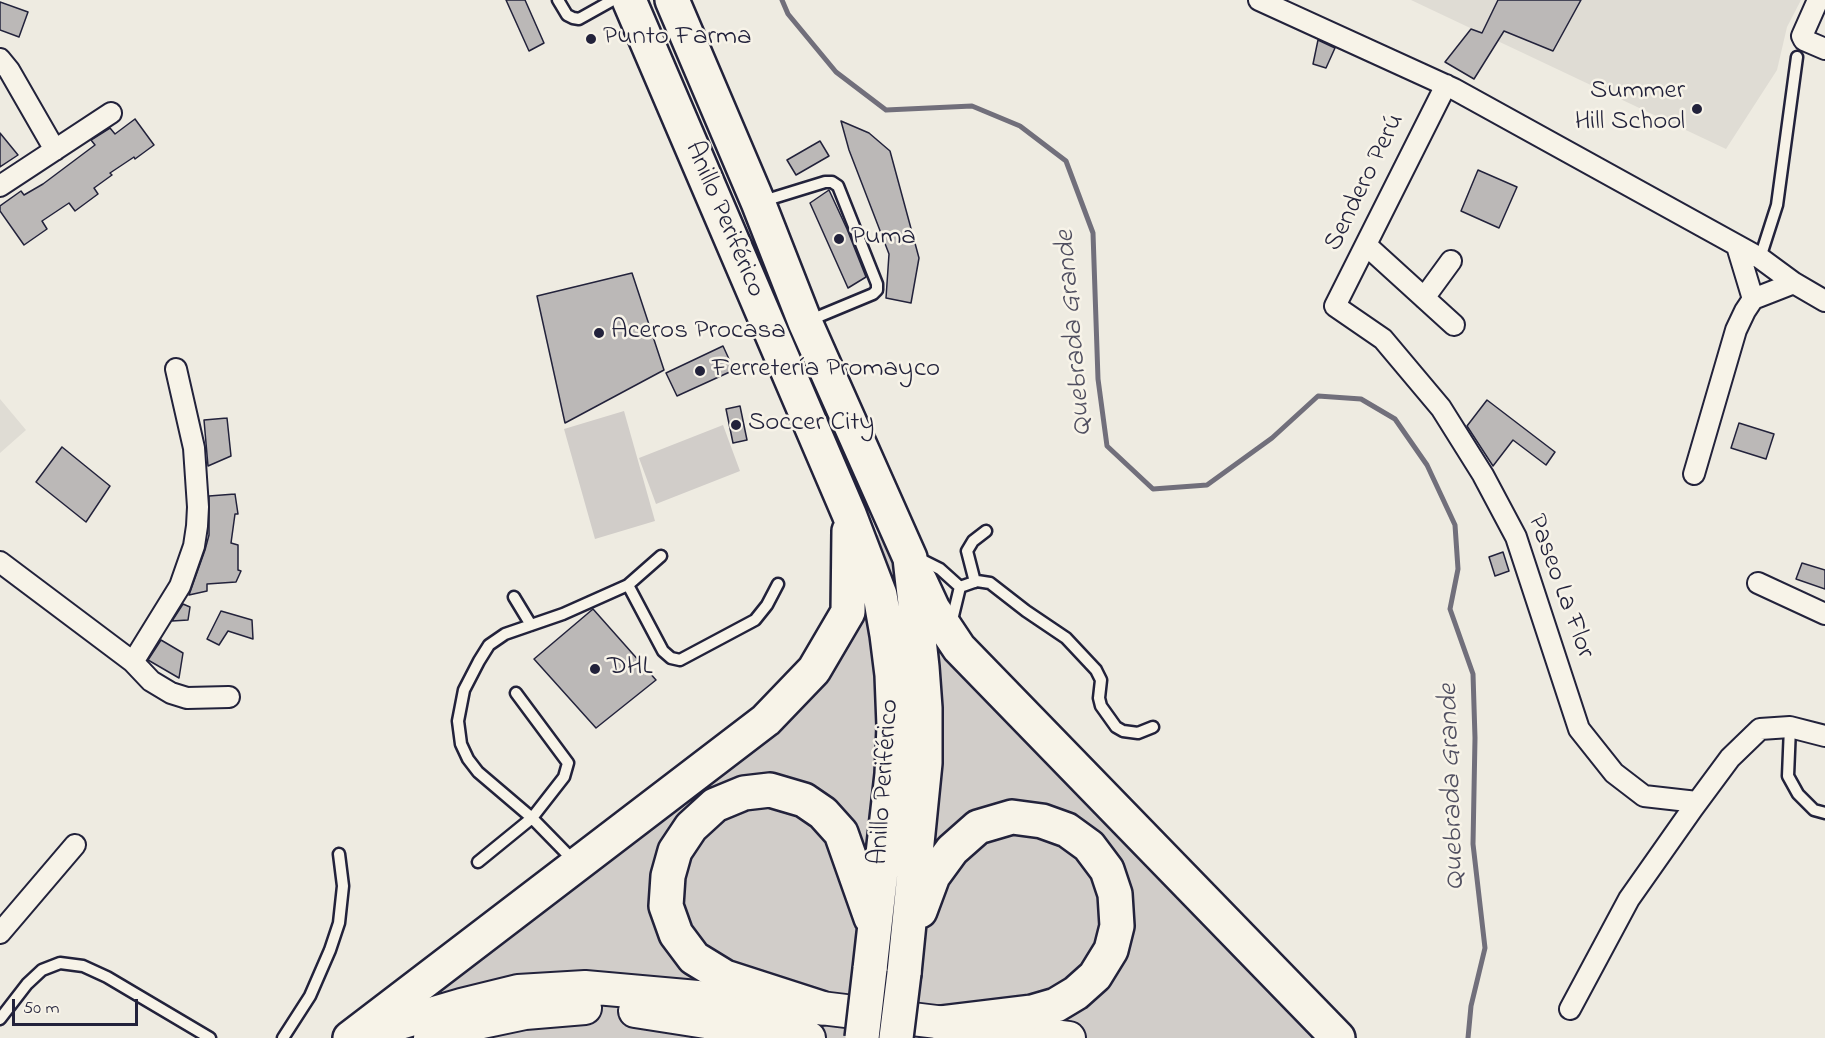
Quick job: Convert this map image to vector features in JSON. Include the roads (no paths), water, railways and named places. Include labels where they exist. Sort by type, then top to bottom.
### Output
[{"type":"highway","name":"Anillo Periférico","points":[[629,0],[849,514],[880,595],[892,675],[894,726],[892,774],[862,1038]]},
{"type":"highway","name":"Anillo Periférico","points":[[672,0],[758,202],[805,322],[909,556],[922,668],[925,763],[896,1038]]},
{"type":"highway","points":[[350,1038],[766,720],[814,670],[848,612],[849,514]]},
{"type":"highway","points":[[909,556],[933,609],[959,648],[1338,1038]]},
{"type":"highway","points":[[821,1008],[725,977],[694,958],[676,934],[666,906],[668,876],[675,851],[691,827],[715,805],[744,793],[770,790],[804,800],[823,813],[841,833],[874,926]]},
{"type":"highway","points":[[905,960],[933,876],[952,850],[978,827],[1012,817],[1042,821],[1067,830],[1089,846],[1107,870],[1115,894],[1117,926],[1111,950],[1095,976],[1076,993],[1056,1005],[1032,1012],[941,1023]]},
{"type":"main road","points":[[366,1038],[393,1025],[518,991],[585,987],[821,1008],[1069,1038]]},
{"type":"main road","points":[[430,1038],[468,1024],[525,1013],[583,1008],[639,1011],[809,1038]]},
{"type":"street","points":[[1259,0],[1446,85],[1760,258],[1794,283],[1825,301]]},
{"type":"street","points":[[1818,0],[1802,36],[1804,40],[1825,49]]},
{"type":"street","points":[[0,59],[9,70],[55,150]]},
{"type":"street","name":"Sendero Perú","points":[[1335,306],[1446,85]]},
{"type":"street","points":[[0,186],[111,113]]},
{"type":"street","points":[[1366,246],[1454,325]]},
{"type":"street","points":[[1737,246],[1753,299]]},
{"type":"street","points":[[1424,298],[1451,261]]},
{"type":"street","points":[[1694,474],[1736,330],[1753,299],[1794,283]]},
{"type":"street","name":"Paseo La Flor","points":[[1335,306],[1383,339],[1441,408],[1483,475],[1516,537],[1579,729],[1614,773],[1644,796],[1697,802]]},
{"type":"street","points":[[133,662],[180,586],[194,546],[197,526],[194,448],[176,369]]},
{"type":"street","points":[[0,562],[133,662],[151,681],[171,693],[187,698],[229,697]]},
{"type":"street","points":[[1758,583],[1825,614]]},
{"type":"street","points":[[1570,1009],[1629,898],[1730,758],[1760,729],[1790,727],[1825,736]]},
{"type":"street","points":[[0,933],[75,845]]},
{"type":"lane","points":[[558,0],[567,15],[579,19],[613,0]]},
{"type":"lane","points":[[1760,258],[1777,205],[1797,57]]},
{"type":"lane","points":[[758,202],[825,182],[832,182],[838,186],[877,284],[877,290],[873,294],[805,322]]},
{"type":"lane","points":[[975,582],[967,551],[973,541],[986,531]]},
{"type":"lane","points":[[577,864],[532,818],[478,772],[468,759],[461,744],[458,721],[464,690],[478,661],[489,645],[505,634],[563,614],[628,585],[661,556]]},
{"type":"lane","points":[[909,556],[925,560],[940,569],[960,587]]},
{"type":"lane","points":[[960,587],[975,582],[990,583],[1026,612],[1066,638],[1100,675],[1101,706],[1116,726],[1123,731],[1138,733],[1153,727]]},
{"type":"lane","points":[[628,585],[663,651],[670,658],[680,660],[755,620],[767,605],[777,584]]},
{"type":"lane","points":[[949,633],[960,587]]},
{"type":"lane","points":[[514,597],[531,625]]},
{"type":"lane","points":[[478,862],[532,818],[564,777],[568,763],[516,693]]},
{"type":"lane","points":[[1790,727],[1788,776],[1798,794],[1814,810],[1825,813]]},
{"type":"lane","points":[[283,1038],[310,996],[339,923],[343,886],[339,854]]},
{"type":"lane","points":[[0,1019],[27,984],[42,970],[60,963],[83,966],[107,977],[210,1038]]},
{"type":"waterway","name":"Quebrada Grande","points":[[782,0],[788,14],[836,72],[886,110],[972,106],[1020,126],[1066,161],[1093,233],[1098,379],[1107,446],[1153,489],[1207,485],[1272,438],[1318,396],[1361,399],[1395,419],[1427,465],[1455,525],[1458,569],[1450,609],[1473,674],[1475,738],[1473,844],[1485,948],[1471,1006],[1468,1038]]},
{"type":"place","name":"Punto Farma","points":[[591,39]]},
{"type":"place","name":"Summer Hill School","points":[[1697,109]]},
{"type":"place","name":"Puma","points":[[839,239]]},
{"type":"place","name":"Aceros Procasa","points":[[599,333]]},
{"type":"place","name":"Ferretería Promayco","points":[[700,371]]},
{"type":"place","name":"Soccer City","points":[[736,425]]},
{"type":"place","name":"DHL","points":[[595,669]]}]
